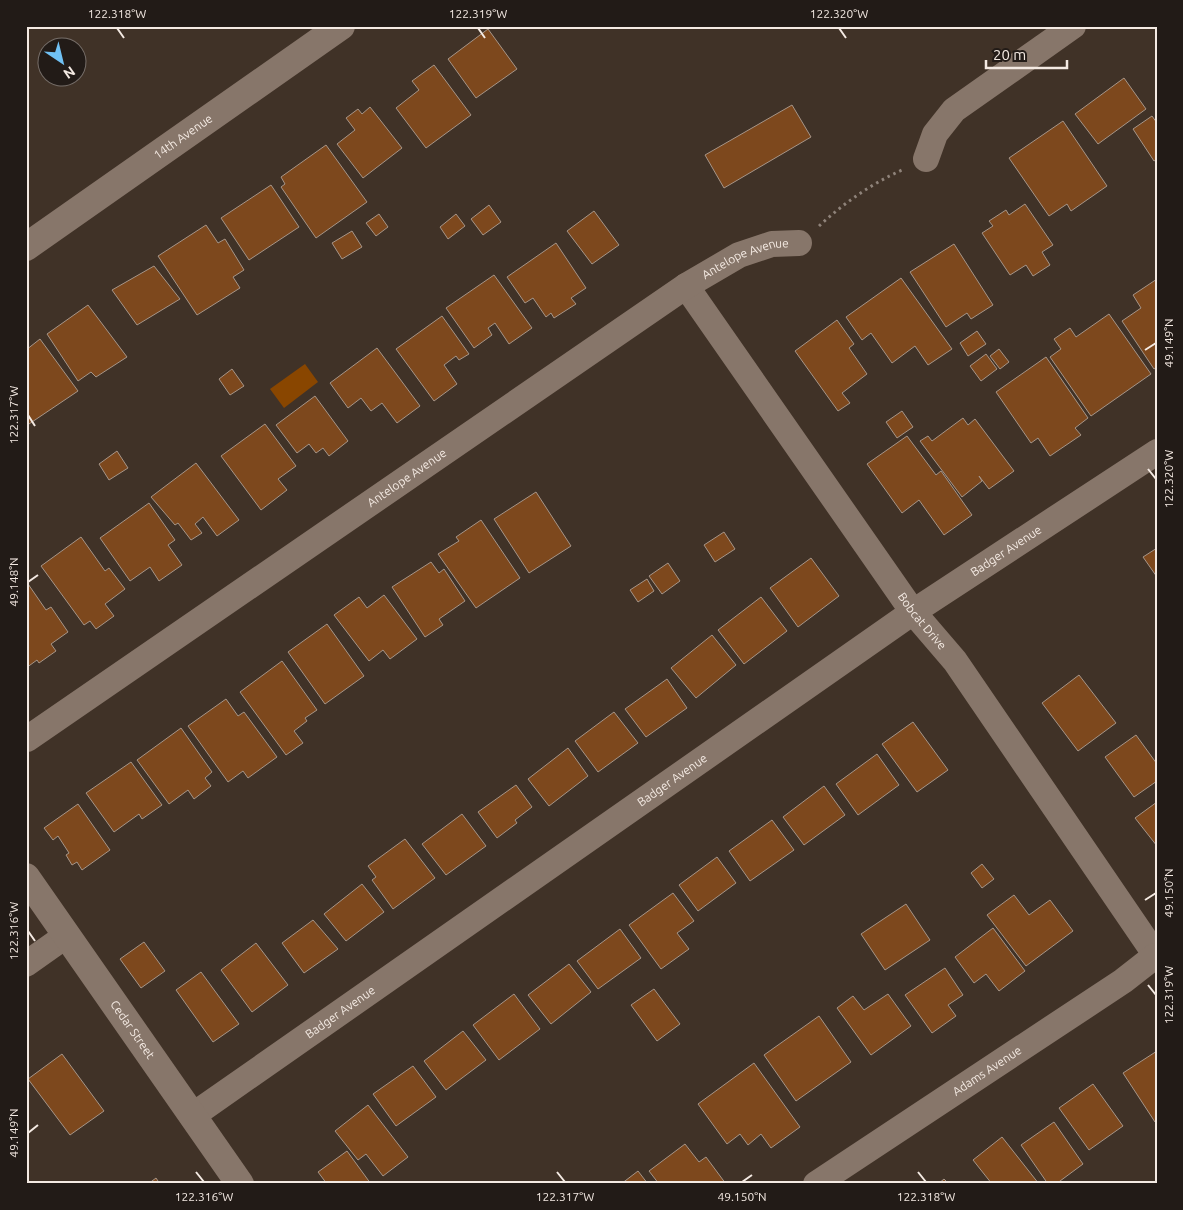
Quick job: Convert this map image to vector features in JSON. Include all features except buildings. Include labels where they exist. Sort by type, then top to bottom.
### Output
[{"type":"street","name":"14th Avenue","points":[[26,248],[341,26]]},
{"type":"street","points":[[926,159],[935,134],[954,110],[1073,26]]},
{"type":"street","name":"Antelope Avenue","points":[[27,739],[686,286],[739,255],[772,244],[799,243]]},
{"type":"street","name":"Bobcat Drive","points":[[686,286],[914,612],[955,661],[1156,956]]},
{"type":"street","name":"Badger Avenue","points":[[192,1116],[914,612],[1157,452]]},
{"type":"street","name":"Cedar Street","points":[[26,877],[240,1184]]},
{"type":"street","points":[[26,964],[67,935]]},
{"type":"street","name":"Adams Avenue","points":[[816,1184],[1123,981],[1156,956]]},
{"type":"path","points":[[799,243],[838,209],[881,180],[926,159]]},
{"type":"shaded area","points":[[305,364],[318,382],[284,408],[270,389]]}]
